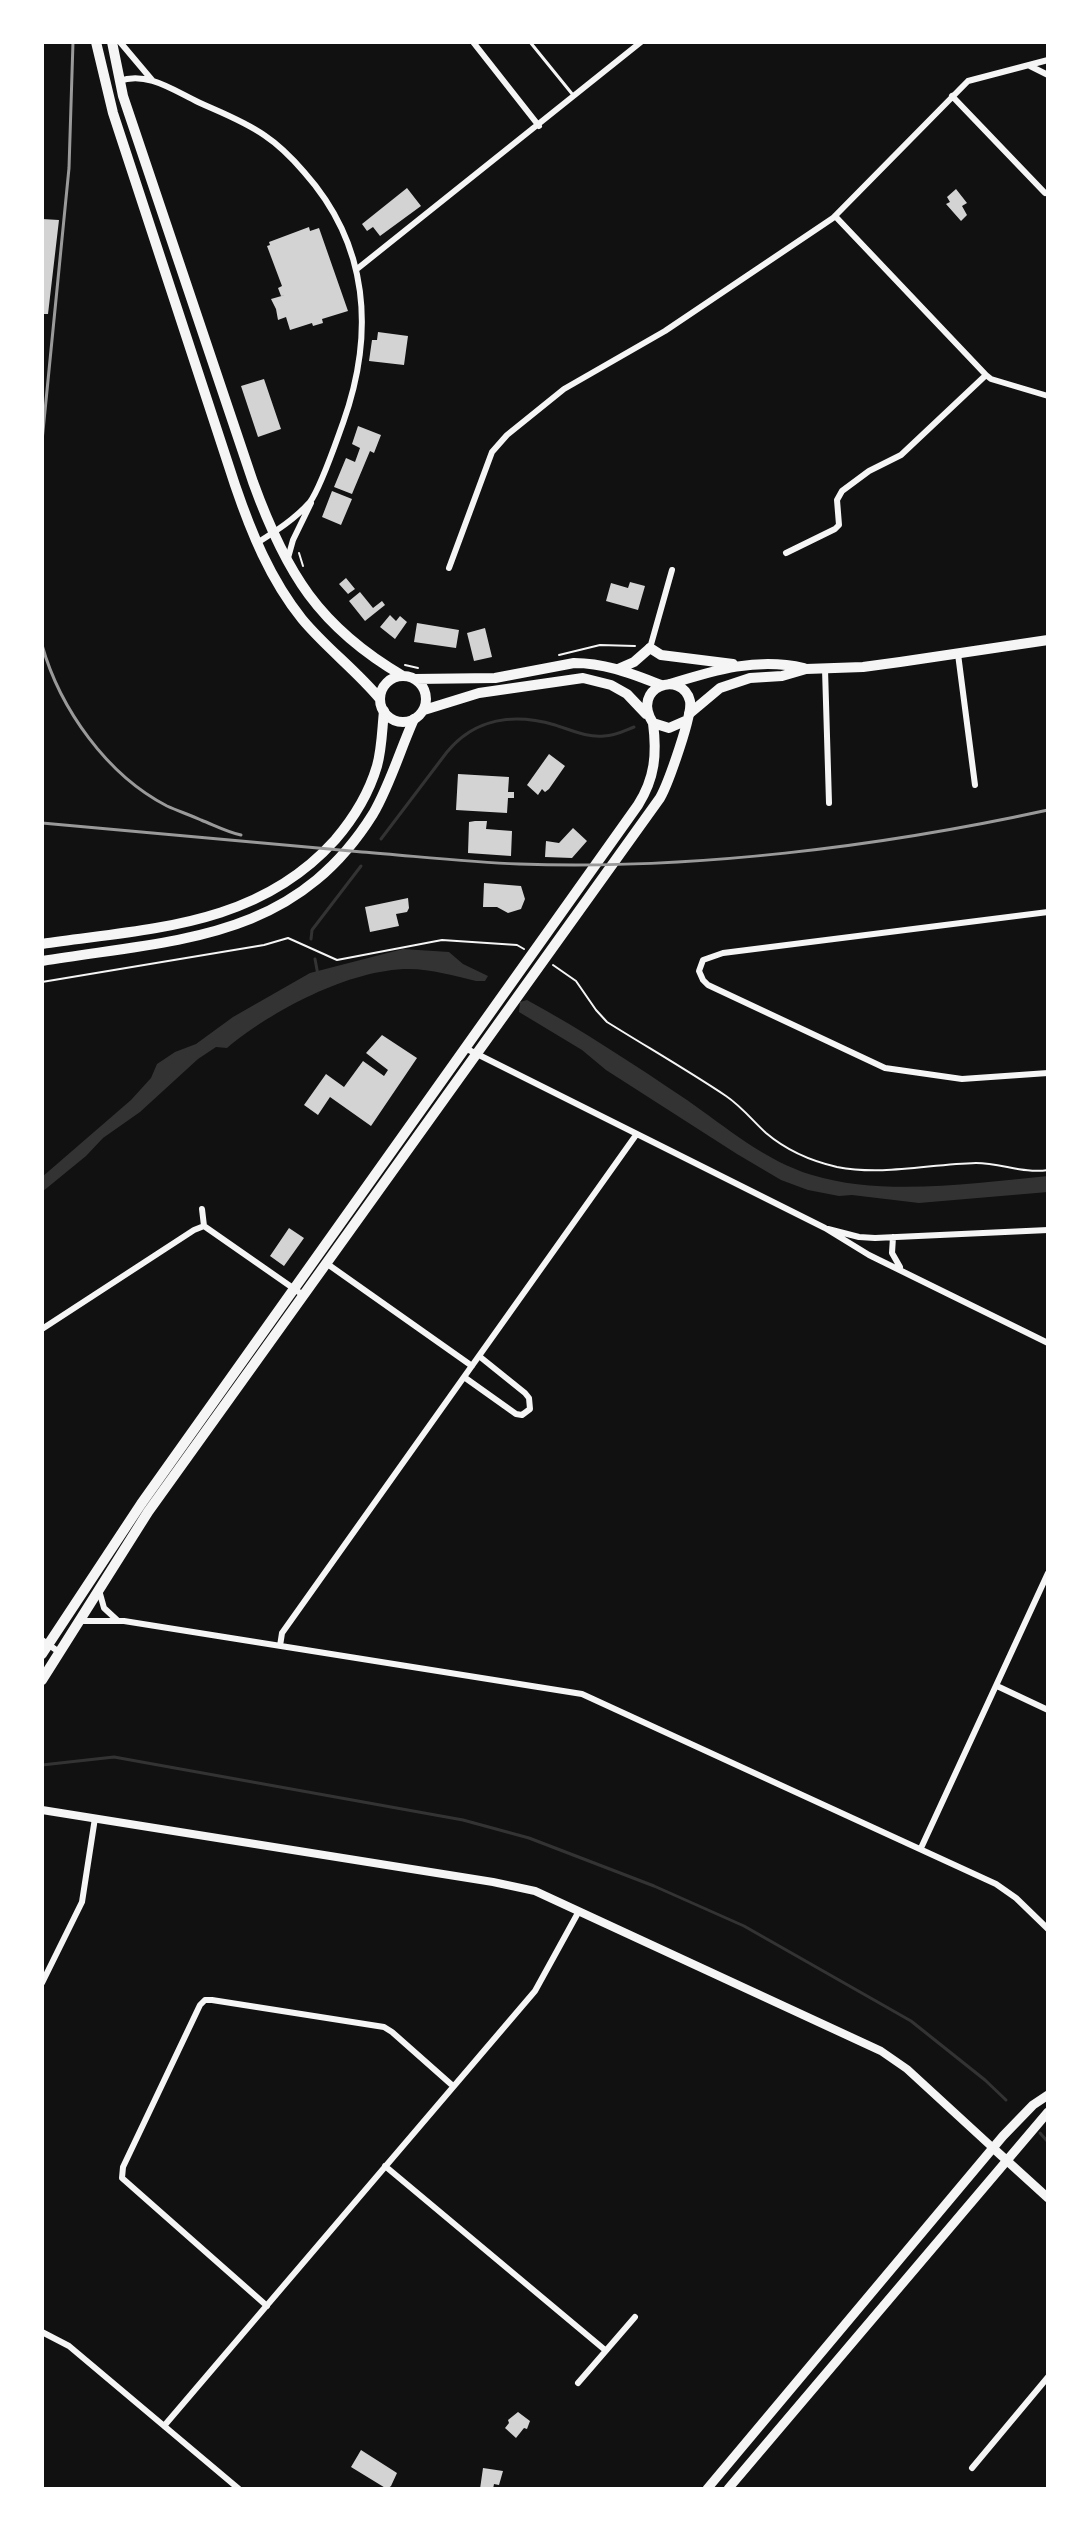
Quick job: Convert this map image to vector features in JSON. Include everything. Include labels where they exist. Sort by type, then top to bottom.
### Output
[{"type":"main road","points":[[96,42],[117,128],[257,543],[301,617],[380,699],[388,717],[401,722],[414,719]]},
{"type":"main road","points":[[112,42],[119,81],[253,482],[273,532],[308,595],[332,625],[362,651],[424,689],[424,710]]},
{"type":"main road","points":[[321,1259],[530,954],[646,792],[655,760],[646,708],[650,694],[665,685],[738,665],[782,663],[806,669],[863,667],[1048,640]]},
{"type":"main road","points":[[618,669],[634,662],[650,648],[661,655],[738,665]]},
{"type":"main road","points":[[44,1646],[141,1504],[545,960],[660,798],[673,771],[687,718],[688,697],[681,688],[618,669],[574,663],[495,678],[390,680],[380,699]]},
{"type":"main road","points":[[42,961],[223,930],[257,918],[295,897],[339,859],[357,838],[375,811],[414,719],[424,710],[479,693],[583,678],[611,685],[627,694],[650,719],[669,728],[687,718],[711,694],[729,683],[782,676],[806,669]]},
{"type":"main road","points":[[42,944],[223,913],[248,904],[289,881],[327,849],[362,802],[378,763],[384,711]]},
{"type":"main road","points":[[42,1680],[148,1512],[298,1291]]},
{"type":"main road","points":[[707,2489],[993,2148],[1033,2105],[1048,2095]]},
{"type":"main road","points":[[728,2489],[1048,2112]]},
{"type":"main road","points":[[993,2148],[1048,2198]]},
{"type":"main road","points":[[813,2363],[825,2373]]},
{"type":"street","points":[[120,42],[152,80]]},
{"type":"street","points":[[473,42],[539,126]]},
{"type":"street","points":[[357,269],[641,42]]},
{"type":"street","points":[[449,568],[492,452],[507,435],[564,389],[665,331],[835,216],[968,81],[1048,60]]},
{"type":"street","points":[[1030,66],[1048,75]]},
{"type":"street","points":[[119,81],[127,77],[152,80],[247,125],[282,149],[334,211],[349,243],[362,302],[355,384],[341,429],[306,517],[293,540],[288,560]]},
{"type":"street","points":[[952,96],[1045,193]]},
{"type":"street","points":[[835,216],[986,375],[1048,396]]},
{"type":"street","points":[[786,553],[835,529],[839,525],[837,500],[842,491],[869,471],[901,455],[986,375]]},
{"type":"street","points":[[257,543],[297,515],[312,499]]},
{"type":"street","points":[[650,648],[672,570]]},
{"type":"street","points":[[958,654],[975,785]]},
{"type":"street","points":[[825,669],[829,803]]},
{"type":"street","points":[[1048,912],[723,953],[707,957],[700,964],[701,977],[708,985],[885,1068],[962,1079],[1048,1073]]},
{"type":"street","points":[[465,1048],[1048,1343]]},
{"type":"street","points":[[280,1646],[282,1633],[636,1135]]},
{"type":"street","points":[[202,1209],[204,1226],[298,1291]]},
{"type":"street","points":[[42,1329],[204,1226]]},
{"type":"street","points":[[825,1228],[859,1237],[1048,1230]]},
{"type":"street","points":[[893,1237],[893,1260],[902,1270]]},
{"type":"street","points":[[321,1259],[472,1366]]},
{"type":"street","points":[[464,1377],[516,1414],[522,1415],[530,1409],[525,1393],[479,1356]]},
{"type":"street","points":[[921,1848],[1048,1573]]},
{"type":"street","points":[[99,1589],[104,1608],[117,1620]]},
{"type":"street","points":[[78,1621],[117,1620],[582,1694],[1005,1889],[1048,1929]]},
{"type":"street","points":[[44,1646],[59,1652]]},
{"type":"street","points":[[997,1686],[1048,1710]]},
{"type":"street","points":[[42,1810],[519,1887],[544,1895],[881,2051],[907,2069],[993,2148]]},
{"type":"street","points":[[42,1983],[82,1902],[95,1818]]},
{"type":"street","points":[[164,2426],[538,1985],[579,1911]]},
{"type":"street","points":[[267,2306],[122,2178],[123,2167],[203,1997],[389,2029],[453,2086]]},
{"type":"street","points":[[385,2166],[605,2350]]},
{"type":"street","points":[[578,2383],[635,2317]]},
{"type":"street","points":[[42,2332],[69,2346],[239,2489]]},
{"type":"street","points":[[972,2468],[1048,2377]]},
{"type":"lane","points":[[530,42],[574,97]]},
{"type":"path","points":[[297,548],[304,569]]},
{"type":"path","points":[[550,657],[600,645],[650,648]]},
{"type":"path","points":[[398,663],[428,670]]},
{"type":"path","points":[[42,982],[264,945],[288,938],[337,960],[458,939],[517,945],[530,954]]},
{"type":"path","points":[[545,960],[576,981],[607,1022],[730,1098],[767,1134],[809,1159],[858,1170],[974,1163],[1027,1171],[1048,1170]]},
{"type":"shaded area","points":[[403,949],[449,952],[463,964],[488,976],[485,981],[476,981],[426,970],[386,971],[337,984],[312,995],[266,1020],[227,1048],[216,1047],[198,1059],[140,1112],[103,1138],[42,1192],[42,1177],[131,1100],[151,1078],[157,1064],[175,1052],[196,1044],[233,1017],[310,973]]},
{"type":"shaded area","points":[[527,1000],[628,1061],[762,1152],[795,1169],[840,1182],[899,1187],[960,1185],[1048,1176],[1048,1192],[919,1203],[808,1190],[781,1180],[737,1154],[606,1070],[582,1050],[519,1012],[520,1002]]},
{"type":"building","points":[[407,188],[421,206],[380,236],[373,227],[367,231],[362,224]]},
{"type":"building","points":[[956,189],[967,203],[962,206],[967,215],[961,221],[946,204],[950,202],[947,197]]},
{"type":"building","points":[[42,219],[59,220],[48,314],[42,314]]},
{"type":"building","points":[[309,227],[310,231],[319,228],[348,311],[322,319],[323,323],[290,330],[286,317],[278,320],[271,299],[285,295],[281,296],[278,288],[282,286],[267,246],[269,242]]},
{"type":"building","points":[[378,332],[408,336],[404,365],[369,361],[372,340],[377,340]]},
{"type":"building","points":[[264,379],[281,429],[258,437],[241,386]]},
{"type":"building","points":[[358,426],[381,435],[374,453],[370,451],[352,494],[334,487],[346,458],[355,462],[360,448],[352,444]]},
{"type":"building","points":[[332,491],[352,499],[341,525],[322,517]]},
{"type":"building","points":[[346,578],[355,589],[348,594],[339,584]]},
{"type":"building","points":[[630,582],[645,586],[638,610],[606,601],[611,583],[628,588]]},
{"type":"building","points":[[360,592],[373,608],[382,601],[385,605],[365,621],[349,601]]},
{"type":"building","points":[[390,615],[396,621],[400,616],[407,622],[395,639],[380,627]]},
{"type":"building","points":[[417,623],[459,630],[456,648],[414,642]]},
{"type":"building","points":[[485,628],[492,657],[474,661],[467,633]]},
{"type":"building","points":[[549,754],[565,766],[549,789],[545,792],[542,789],[538,795],[527,785]]},
{"type":"building","points":[[458,774],[509,777],[508,792],[514,792],[514,798],[508,798],[507,813],[456,810]]},
{"type":"building","points":[[487,821],[486,829],[512,831],[511,856],[468,853],[469,822]]},
{"type":"building","points":[[573,828],[587,841],[572,858],[545,857],[546,841],[559,843]]},
{"type":"building","points":[[484,883],[521,886],[525,899],[521,909],[508,913],[497,907],[483,907]]},
{"type":"building","points":[[408,898],[407,912],[396,914],[399,926],[370,932],[365,907]]},
{"type":"building","points":[[382,1035],[417,1058],[371,1126],[330,1097],[318,1115],[304,1105],[326,1074],[344,1087],[363,1061],[384,1076],[388,1070],[366,1053]]},
{"type":"building","points":[[289,1228],[304,1238],[284,1266],[270,1256]]},
{"type":"building","points":[[518,2412],[530,2421],[527,2429],[524,2428],[516,2438],[505,2428],[508,2420]]},
{"type":"building","points":[[361,2450],[397,2473],[387,2489],[351,2467]]},
{"type":"building","points":[[483,2468],[503,2471],[499,2485],[494,2484],[493,2489],[480,2489]]},
{"type":"waterway","points":[[381,839],[447,752],[483,725],[525,719],[598,736],[608,736],[634,727]]},
{"type":"waterway","points":[[311,939],[312,930],[361,866]]},
{"type":"waterway","points":[[315,959],[318,975]]},
{"type":"waterway","points":[[42,1765],[114,1757],[463,1820],[529,1838],[654,1886],[744,1926],[911,2021],[1006,2100]]},
{"type":"waterway","points":[[1040,2133],[1048,2142]]},
{"type":"railway","points":[[42,441],[69,168],[73,42]]},
{"type":"railway","points":[[42,645],[50,669],[74,716],[89,738],[125,777],[167,806],[241,835]]},
{"type":"railway","points":[[42,823],[460,860],[584,865],[785,853],[918,835],[1048,810]]}]
